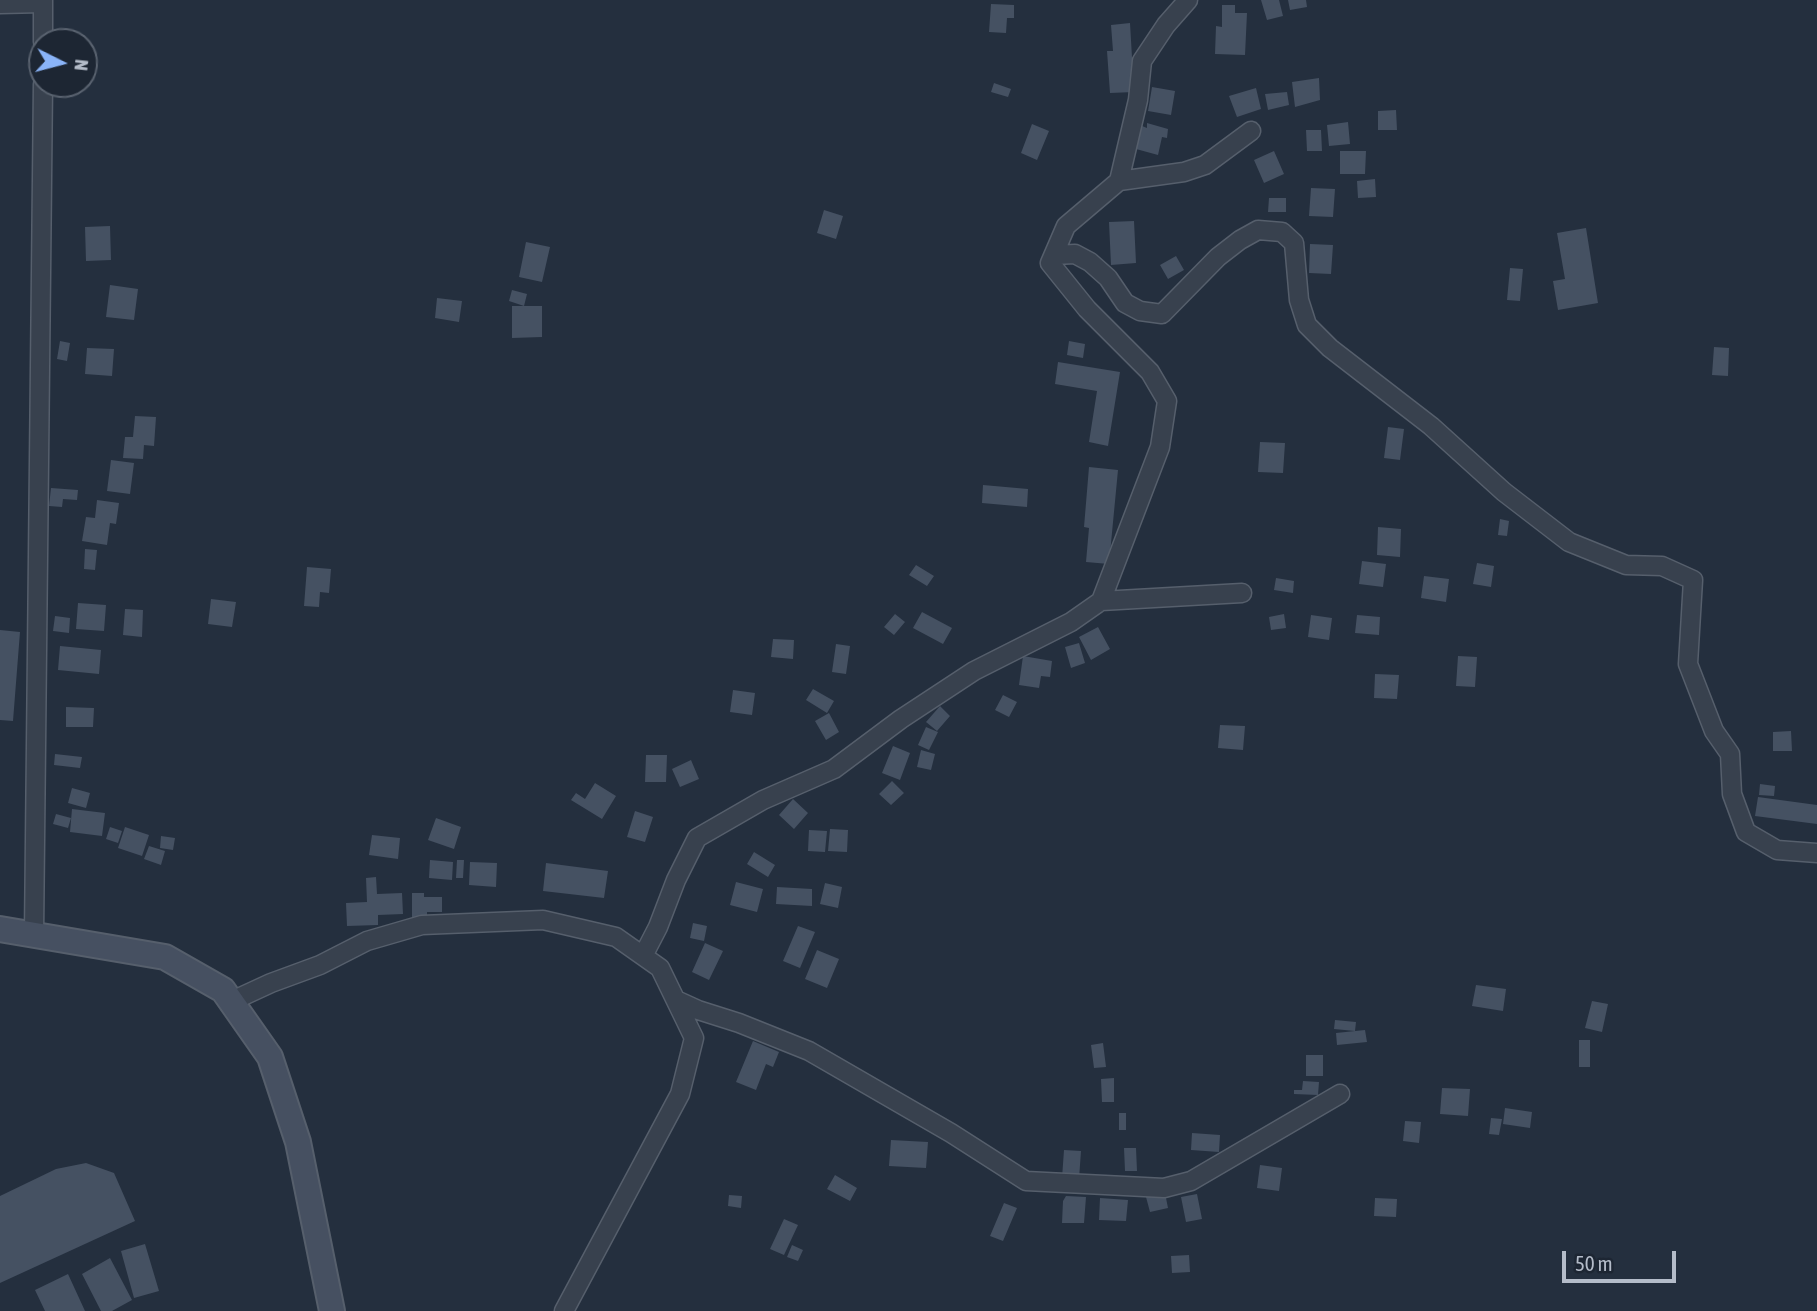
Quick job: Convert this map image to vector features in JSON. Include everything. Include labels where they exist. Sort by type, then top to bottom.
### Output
[{"type":"main road","points":[[0,929],[165,957],[223,990],[270,1056],[298,1142],[332,1311]]},
{"type":"street","points":[[1119,181],[1138,100],[1142,61],[1166,25],[1188,0]]},
{"type":"street","points":[[0,4],[43,2],[43,28]]},
{"type":"street","points":[[34,934],[43,98]]},
{"type":"street","points":[[1101,601],[1160,447],[1167,401],[1150,372],[1087,309],[1050,263],[1066,226],[1119,181],[1184,172],[1205,165],[1251,131]]},
{"type":"street","points":[[1054,255],[1075,254],[1090,262],[1108,278],[1125,303],[1140,311],[1162,314],[1218,257],[1240,240],[1258,230],[1282,232],[1294,243],[1299,300],[1307,326],[1330,348],[1431,426],[1504,492],[1570,542],[1626,565],[1662,566],[1693,580],[1688,664],[1714,731],[1730,754],[1732,794],[1746,832],[1777,850],[1817,853]]},
{"type":"street","points":[[643,956],[697,838],[763,800],[835,769],[901,719],[974,671],[1071,622],[1101,601],[1242,593]]},
{"type":"street","points":[[232,1001],[320,965],[367,941],[422,925],[543,920],[616,937],[660,968],[694,1038],[680,1094],[564,1311]]},
{"type":"street","points":[[676,1000],[809,1051],[951,1133],[1026,1181],[1164,1188],[1191,1181],[1340,1094]]},
{"type":"building","points":[[1261,0],[1279,0],[1283,16],[1267,20]]},
{"type":"building","points":[[1288,0],[1306,0],[1307,7],[1290,10]]},
{"type":"building","points":[[991,4],[1014,5],[1014,18],[1007,18],[1006,33],[989,32]]},
{"type":"building","points":[[1222,5],[1235,5],[1235,13],[1247,13],[1245,55],[1215,54],[1216,26],[1222,27]]},
{"type":"building","points":[[1130,23],[1134,92],[1110,93],[1107,51],[1113,51],[1111,25]]},
{"type":"building","points":[[1319,78],[1320,100],[1295,107],[1292,82]]},
{"type":"building","points":[[994,83],[1011,89],[1008,97],[991,92]]},
{"type":"building","points":[[1152,87],[1175,91],[1171,115],[1148,111]]},
{"type":"building","points":[[1256,88],[1261,109],[1237,117],[1229,96]]},
{"type":"building","points":[[1287,92],[1289,105],[1268,110],[1265,94]]},
{"type":"building","points":[[1396,110],[1397,130],[1378,130],[1378,111]]},
{"type":"building","points":[[1348,122],[1350,144],[1329,146],[1327,125]]},
{"type":"building","points":[[1147,123],[1168,129],[1167,138],[1162,137],[1158,155],[1136,149],[1142,126],[1147,128]]},
{"type":"building","points":[[1032,124],[1049,131],[1037,160],[1021,153]]},
{"type":"building","points":[[1306,130],[1321,130],[1322,151],[1307,151]]},
{"type":"building","points":[[1274,151],[1284,174],[1264,183],[1254,160]]},
{"type":"building","points":[[1340,151],[1366,151],[1365,174],[1340,174]]},
{"type":"building","points":[[1375,179],[1376,197],[1358,198],[1357,181]]},
{"type":"building","points":[[1311,188],[1335,189],[1333,217],[1309,216]]},
{"type":"building","points":[[1269,198],[1286,198],[1286,212],[1268,212]]},
{"type":"building","points":[[824,210],[843,216],[836,239],[817,233]]},
{"type":"building","points":[[1134,221],[1136,263],[1111,265],[1109,222]]},
{"type":"building","points":[[110,226],[111,260],[86,261],[85,227]]},
{"type":"building","points":[[1586,228],[1598,303],[1558,310],[1553,281],[1565,279],[1557,233]]},
{"type":"building","points":[[526,242],[550,247],[542,282],[519,277]]},
{"type":"building","points":[[1310,244],[1333,245],[1331,274],[1309,273]]},
{"type":"building","points":[[1176,256],[1184,270],[1168,279],[1160,265]]},
{"type":"building","points":[[1510,268],[1523,269],[1520,301],[1507,300]]},
{"type":"building","points":[[110,285],[138,289],[134,320],[106,317]]},
{"type":"building","points":[[512,290],[527,294],[524,306],[509,301]]},
{"type":"building","points":[[437,298],[462,301],[459,322],[435,318]]},
{"type":"building","points":[[512,306],[542,306],[542,337],[512,338]]},
{"type":"building","points":[[60,341],[70,343],[67,361],[57,359]]},
{"type":"building","points":[[1069,341],[1085,344],[1083,358],[1067,355]]},
{"type":"building","points":[[1714,347],[1729,348],[1728,376],[1712,375]]},
{"type":"building","points":[[87,348],[114,349],[112,376],[85,374]]},
{"type":"building","points":[[1058,362],[1120,372],[1108,446],[1089,442],[1097,391],[1055,384]]},
{"type":"building","points":[[135,416],[156,417],[154,446],[144,445],[143,459],[123,458],[125,437],[133,437]]},
{"type":"building","points":[[1388,427],[1404,429],[1400,460],[1384,458]]},
{"type":"building","points":[[1260,442],[1285,443],[1283,473],[1258,472]]},
{"type":"building","points":[[111,460],[134,463],[130,494],[107,491]]},
{"type":"building","points":[[1089,467],[1118,470],[1109,564],[1086,562],[1089,528],[1084,527]]},
{"type":"building","points":[[983,485],[1028,489],[1027,507],[982,503]]},
{"type":"building","points":[[51,488],[78,490],[77,500],[63,499],[62,507],[49,506]]},
{"type":"building","points":[[97,500],[119,503],[116,524],[110,523],[107,545],[82,541],[86,517],[95,518]]},
{"type":"building","points":[[1500,519],[1509,521],[1507,536],[1498,535]]},
{"type":"building","points":[[1378,527],[1401,529],[1400,557],[1377,555]]},
{"type":"building","points":[[85,549],[97,550],[95,570],[84,569]]},
{"type":"building","points":[[1362,561],[1386,564],[1383,587],[1359,584]]},
{"type":"building","points":[[1477,563],[1494,566],[1491,587],[1473,584]]},
{"type":"building","points":[[916,565],[934,576],[927,586],[909,575]]},
{"type":"building","points":[[307,567],[331,569],[329,593],[320,592],[319,607],[304,606]]},
{"type":"building","points":[[1424,576],[1449,579],[1446,602],[1421,598]]},
{"type":"building","points":[[1276,578],[1294,581],[1293,593],[1274,590]]},
{"type":"building","points":[[211,599],[236,602],[232,627],[208,624]]},
{"type":"building","points":[[78,603],[106,605],[104,631],[76,629]]},
{"type":"building","points":[[125,609],[143,610],[142,637],[123,635]]},
{"type":"building","points":[[922,612],[952,628],[943,644],[913,628]]},
{"type":"building","points":[[895,614],[905,622],[894,635],[884,627]]},
{"type":"building","points":[[1284,614],[1286,628],[1271,630],[1269,617]]},
{"type":"building","points":[[1311,615],[1332,618],[1329,640],[1308,637]]},
{"type":"building","points":[[1357,615],[1380,617],[1379,635],[1355,633]]},
{"type":"building","points":[[55,616],[70,618],[69,633],[53,631]]},
{"type":"building","points":[[1098,627],[1110,649],[1091,660],[1079,637]]},
{"type":"building","points":[[0,630],[20,632],[13,721],[0,720]]},
{"type":"building","points":[[773,639],[794,640],[793,659],[771,657]]},
{"type":"building","points":[[1079,643],[1085,663],[1071,668],[1065,647]]},
{"type":"building","points":[[836,644],[850,646],[846,674],[832,672]]},
{"type":"building","points":[[60,646],[101,650],[99,674],[58,670]]},
{"type":"building","points":[[1023,656],[1052,661],[1050,677],[1041,676],[1039,688],[1019,685]]},
{"type":"building","points":[[1458,656],[1477,657],[1475,687],[1456,686]]},
{"type":"building","points":[[1375,674],[1399,675],[1397,699],[1374,698]]},
{"type":"building","points":[[813,689],[834,701],[827,713],[806,700]]},
{"type":"building","points":[[733,690],[755,693],[752,715],[730,712]]},
{"type":"building","points":[[1003,695],[1017,702],[1009,717],[995,710]]},
{"type":"building","points":[[940,706],[950,716],[937,731],[926,722]]},
{"type":"building","points":[[66,707],[94,708],[93,727],[66,727]]},
{"type":"building","points":[[829,713],[839,732],[826,740],[815,721]]},
{"type":"building","points":[[1220,725],[1245,726],[1243,750],[1218,748]]},
{"type":"building","points":[[926,727],[938,732],[929,750],[918,745]]},
{"type":"building","points":[[1791,731],[1792,751],[1773,751],[1773,732]]},
{"type":"building","points":[[893,746],[910,753],[900,780],[882,773]]},
{"type":"building","points":[[921,750],[935,754],[931,770],[917,767]]},
{"type":"building","points":[[55,754],[82,757],[80,768],[54,765]]},
{"type":"building","points":[[646,755],[667,755],[666,782],[645,782]]},
{"type":"building","points":[[691,760],[699,779],[680,787],[672,769]]},
{"type":"building","points":[[892,781],[904,793],[891,805],[879,794]]},
{"type":"building","points":[[595,783],[616,796],[602,819],[571,800],[576,793],[585,799]]},
{"type":"building","points":[[1760,784],[1775,786],[1774,796],[1759,795]]},
{"type":"building","points":[[72,788],[90,793],[86,808],[68,803]]},
{"type":"building","points":[[1758,797],[1817,805],[1817,824],[1755,816]]},
{"type":"building","points":[[793,799],[808,813],[794,829],[779,815]]},
{"type":"building","points":[[72,809],[105,813],[102,836],[70,832]]},
{"type":"building","points":[[635,811],[653,817],[645,842],[627,837]]},
{"type":"building","points":[[56,814],[71,818],[68,828],[53,824]]},
{"type":"building","points":[[436,818],[461,827],[454,849],[428,840]]},
{"type":"building","points":[[110,827],[122,831],[118,843],[106,839]]},
{"type":"building","points":[[125,827],[149,835],[142,856],[118,848]]},
{"type":"building","points":[[830,829],[848,830],[847,852],[828,851]]},
{"type":"building","points":[[809,830],[827,831],[825,852],[808,851]]},
{"type":"building","points":[[372,835],[400,838],[398,859],[369,855]]},
{"type":"building","points":[[161,836],[175,838],[173,850],[160,848]]},
{"type":"building","points":[[149,846],[165,851],[161,865],[144,859]]},
{"type":"building","points":[[754,852],[775,865],[768,877],[747,864]]},
{"type":"building","points":[[430,860],[453,862],[452,880],[429,878]]},
{"type":"building","points":[[457,860],[464,860],[463,878],[456,878]]},
{"type":"building","points":[[470,862],[497,863],[496,887],[469,885]]},
{"type":"building","points":[[546,863],[608,871],[604,898],[543,891]]},
{"type":"building","points":[[376,877],[377,894],[402,893],[403,914],[378,915],[378,925],[347,926],[346,903],[367,902],[366,878]]},
{"type":"building","points":[[736,882],[763,889],[757,912],[730,905]]},
{"type":"building","points":[[825,883],[842,887],[838,908],[820,904]]},
{"type":"building","points":[[777,887],[812,889],[812,906],[776,904]]},
{"type":"building","points":[[412,893],[424,893],[424,897],[442,897],[442,912],[427,912],[427,918],[412,918]]},
{"type":"building","points":[[693,923],[707,926],[704,941],[690,938]]},
{"type":"building","points":[[798,926],[815,932],[800,968],[783,961]]},
{"type":"building","points":[[705,943],[723,951],[709,980],[692,972]]},
{"type":"building","points":[[817,950],[839,959],[827,988],[805,979]]},
{"type":"building","points":[[1476,985],[1506,989],[1503,1011],[1472,1006]]},
{"type":"building","points":[[1592,1001],[1608,1004],[1602,1032],[1585,1028]]},
{"type":"building","points":[[1335,1020],[1356,1022],[1355,1031],[1334,1029]]},
{"type":"building","points":[[1365,1030],[1367,1042],[1337,1045],[1336,1033]]},
{"type":"building","points":[[1579,1040],[1590,1040],[1590,1067],[1579,1067]]},
{"type":"building","points":[[753,1041],[779,1052],[773,1067],[766,1064],[756,1090],[736,1082]]},
{"type":"building","points":[[1103,1043],[1106,1067],[1094,1068],[1091,1045]]},
{"type":"building","points":[[1306,1055],[1323,1055],[1323,1076],[1306,1076]]},
{"type":"building","points":[[1114,1078],[1114,1102],[1102,1102],[1101,1079]]},
{"type":"building","points":[[1303,1081],[1319,1082],[1318,1095],[1294,1094],[1294,1090],[1302,1090]]},
{"type":"building","points":[[1442,1088],[1470,1089],[1468,1116],[1440,1114]]},
{"type":"building","points":[[1505,1108],[1532,1112],[1530,1128],[1503,1124]]},
{"type":"building","points":[[1119,1113],[1126,1113],[1126,1130],[1119,1130]]},
{"type":"building","points":[[1491,1118],[1502,1119],[1499,1135],[1489,1134]]},
{"type":"building","points":[[1405,1121],[1421,1122],[1419,1143],[1403,1141]]},
{"type":"building","points":[[1192,1133],[1220,1135],[1219,1152],[1191,1150]]},
{"type":"building","points":[[891,1140],[928,1142],[926,1168],[889,1166]]},
{"type":"building","points":[[1124,1148],[1136,1148],[1137,1171],[1125,1171]]},
{"type":"building","points":[[1064,1150],[1081,1151],[1079,1179],[1062,1178]]},
{"type":"building","points":[[86,1163],[114,1173],[135,1221],[0,1283],[0,1196],[56,1169]]},
{"type":"building","points":[[1260,1165],[1282,1168],[1279,1191],[1257,1188]]},
{"type":"building","points":[[835,1175],[857,1188],[850,1201],[827,1189]]},
{"type":"building","points":[[1165,1193],[1168,1208],[1150,1212],[1146,1197]]},
{"type":"building","points":[[1197,1194],[1202,1219],[1186,1222],[1181,1197]]},
{"type":"building","points":[[729,1195],[742,1196],[741,1208],[728,1206]]},
{"type":"building","points":[[1066,1196],[1086,1197],[1084,1223],[1062,1223],[1063,1201]]},
{"type":"building","points":[[1100,1198],[1128,1200],[1126,1221],[1099,1220]]},
{"type":"building","points":[[1375,1198],[1397,1199],[1396,1217],[1374,1216]]},
{"type":"building","points":[[1004,1203],[1017,1208],[1003,1241],[990,1236]]},
{"type":"building","points":[[784,1219],[798,1225],[784,1255],[770,1249]]},
{"type":"building","points":[[145,1244],[159,1291],[134,1298],[121,1251]]},
{"type":"building","points":[[792,1245],[803,1250],[798,1261],[787,1257]]},
{"type":"building","points":[[1189,1255],[1190,1272],[1172,1273],[1171,1256]]},
{"type":"building","points":[[110,1258],[132,1300],[112,1311],[101,1311],[82,1274]]},
{"type":"building","points":[[68,1274],[85,1311],[45,1311],[35,1290]]}]
